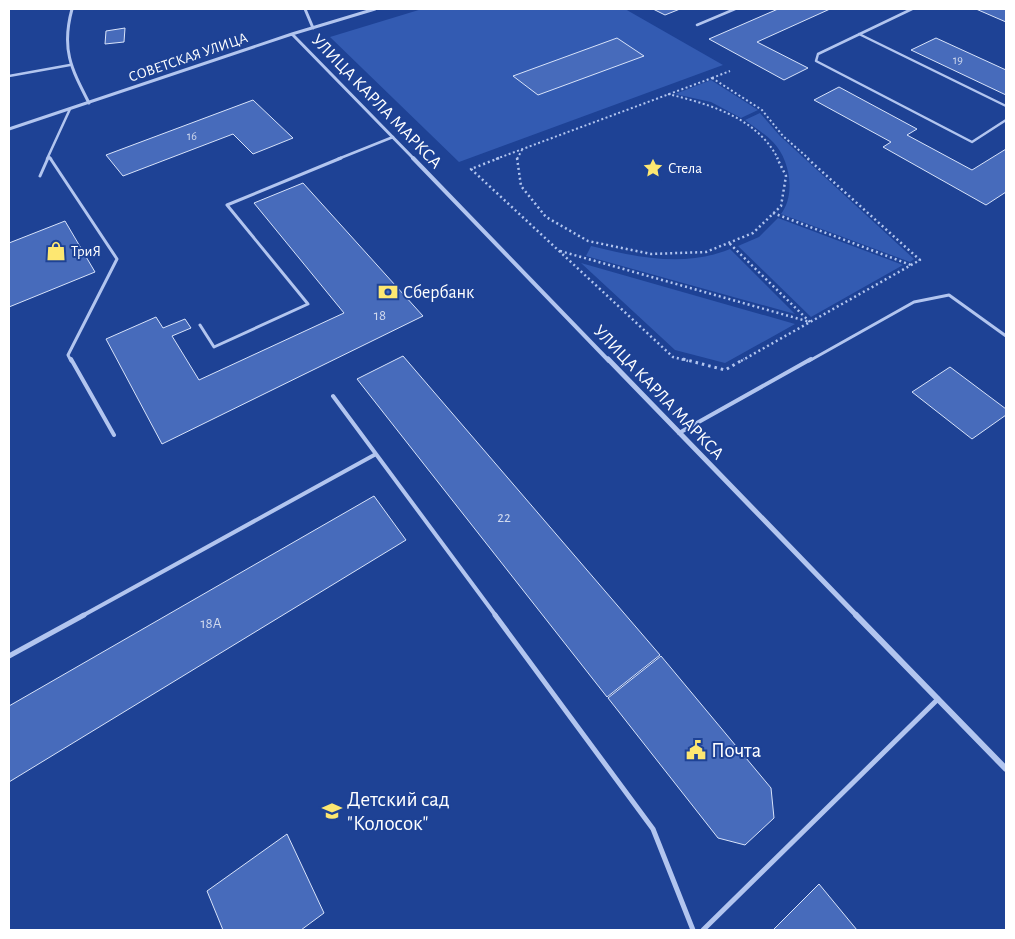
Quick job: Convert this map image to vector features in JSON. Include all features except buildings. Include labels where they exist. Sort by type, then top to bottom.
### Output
[{"type":"street","points":[[72,9],[67,24],[65,45],[70,65],[90,103]]},
{"type":"street","points":[[305,9],[313,28]]},
{"type":"street","name":"СОВЕТСКАЯ УЛИЦА","points":[[9,129],[292,34],[375,9]]},
{"type":"street","name":"УЛИЦА КАРЛА МАРКСА","points":[[292,34],[1006,769]]},
{"type":"lane","points":[[697,24],[735,9]]},
{"type":"lane","points":[[912,9],[818,54],[816,60],[972,142],[1006,120]]},
{"type":"lane","points":[[859,34],[1006,106]]},
{"type":"lane","points":[[9,76],[70,65]]},
{"type":"lane","points":[[40,176],[70,109]]},
{"type":"lane","points":[[200,325],[214,347],[308,304],[228,205],[392,137]]},
{"type":"lane","points":[[49,157],[117,259],[68,355],[114,435]]},
{"type":"lane","points":[[679,433],[914,302],[949,295],[1006,336]]},
{"type":"lane","points":[[333,396],[653,829],[693,930]]},
{"type":"lane","points":[[9,656],[376,454]]},
{"type":"lane","points":[[704,930],[938,699]]},
{"type":"path","points":[[711,78],[762,110],[783,136],[920,260],[725,370],[673,357],[471,169],[668,94],[711,78],[730,71]]},
{"type":"path","points":[[523,149],[517,157],[521,186],[546,217],[588,241],[651,254],[706,252],[753,233],[781,206],[786,176],[771,145],[740,120],[708,104],[668,94]]},
{"type":"path","points":[[773,214],[911,265]]},
{"type":"path","points":[[729,243],[810,322]]},
{"type":"path","points":[[560,251],[810,322]]},
{"type":"shaded area","points":[[422,9],[625,9],[723,65],[459,162],[330,37]]},
{"type":"shaded area","points":[[711,80],[758,110],[741,118],[711,102],[675,94]]},
{"type":"shaded area","points":[[760,113],[780,136],[914,259],[910,262],[781,214],[786,206],[790,187],[784,158],[773,142],[745,120]]},
{"type":"shaded area","points":[[778,218],[903,265],[811,317],[738,246],[759,237]]},
{"type":"shaded area","points":[[591,246],[660,259],[695,258],[730,249],[795,314],[586,256]]},
{"type":"shaded area","points":[[581,263],[795,324],[725,363],[675,350]]},
{"type":"place","name":"Стела","points":[[653,168]]},
{"type":"place","name":"ТриЯ","points":[[56,251]]},
{"type":"place","name":"Сбербанк","points":[[388,292]]},
{"type":"place","name":"Почта","points":[[696,750]]},
{"type":"place","name":"Детский сад \"Колосок\"","points":[[332,811]]}]
